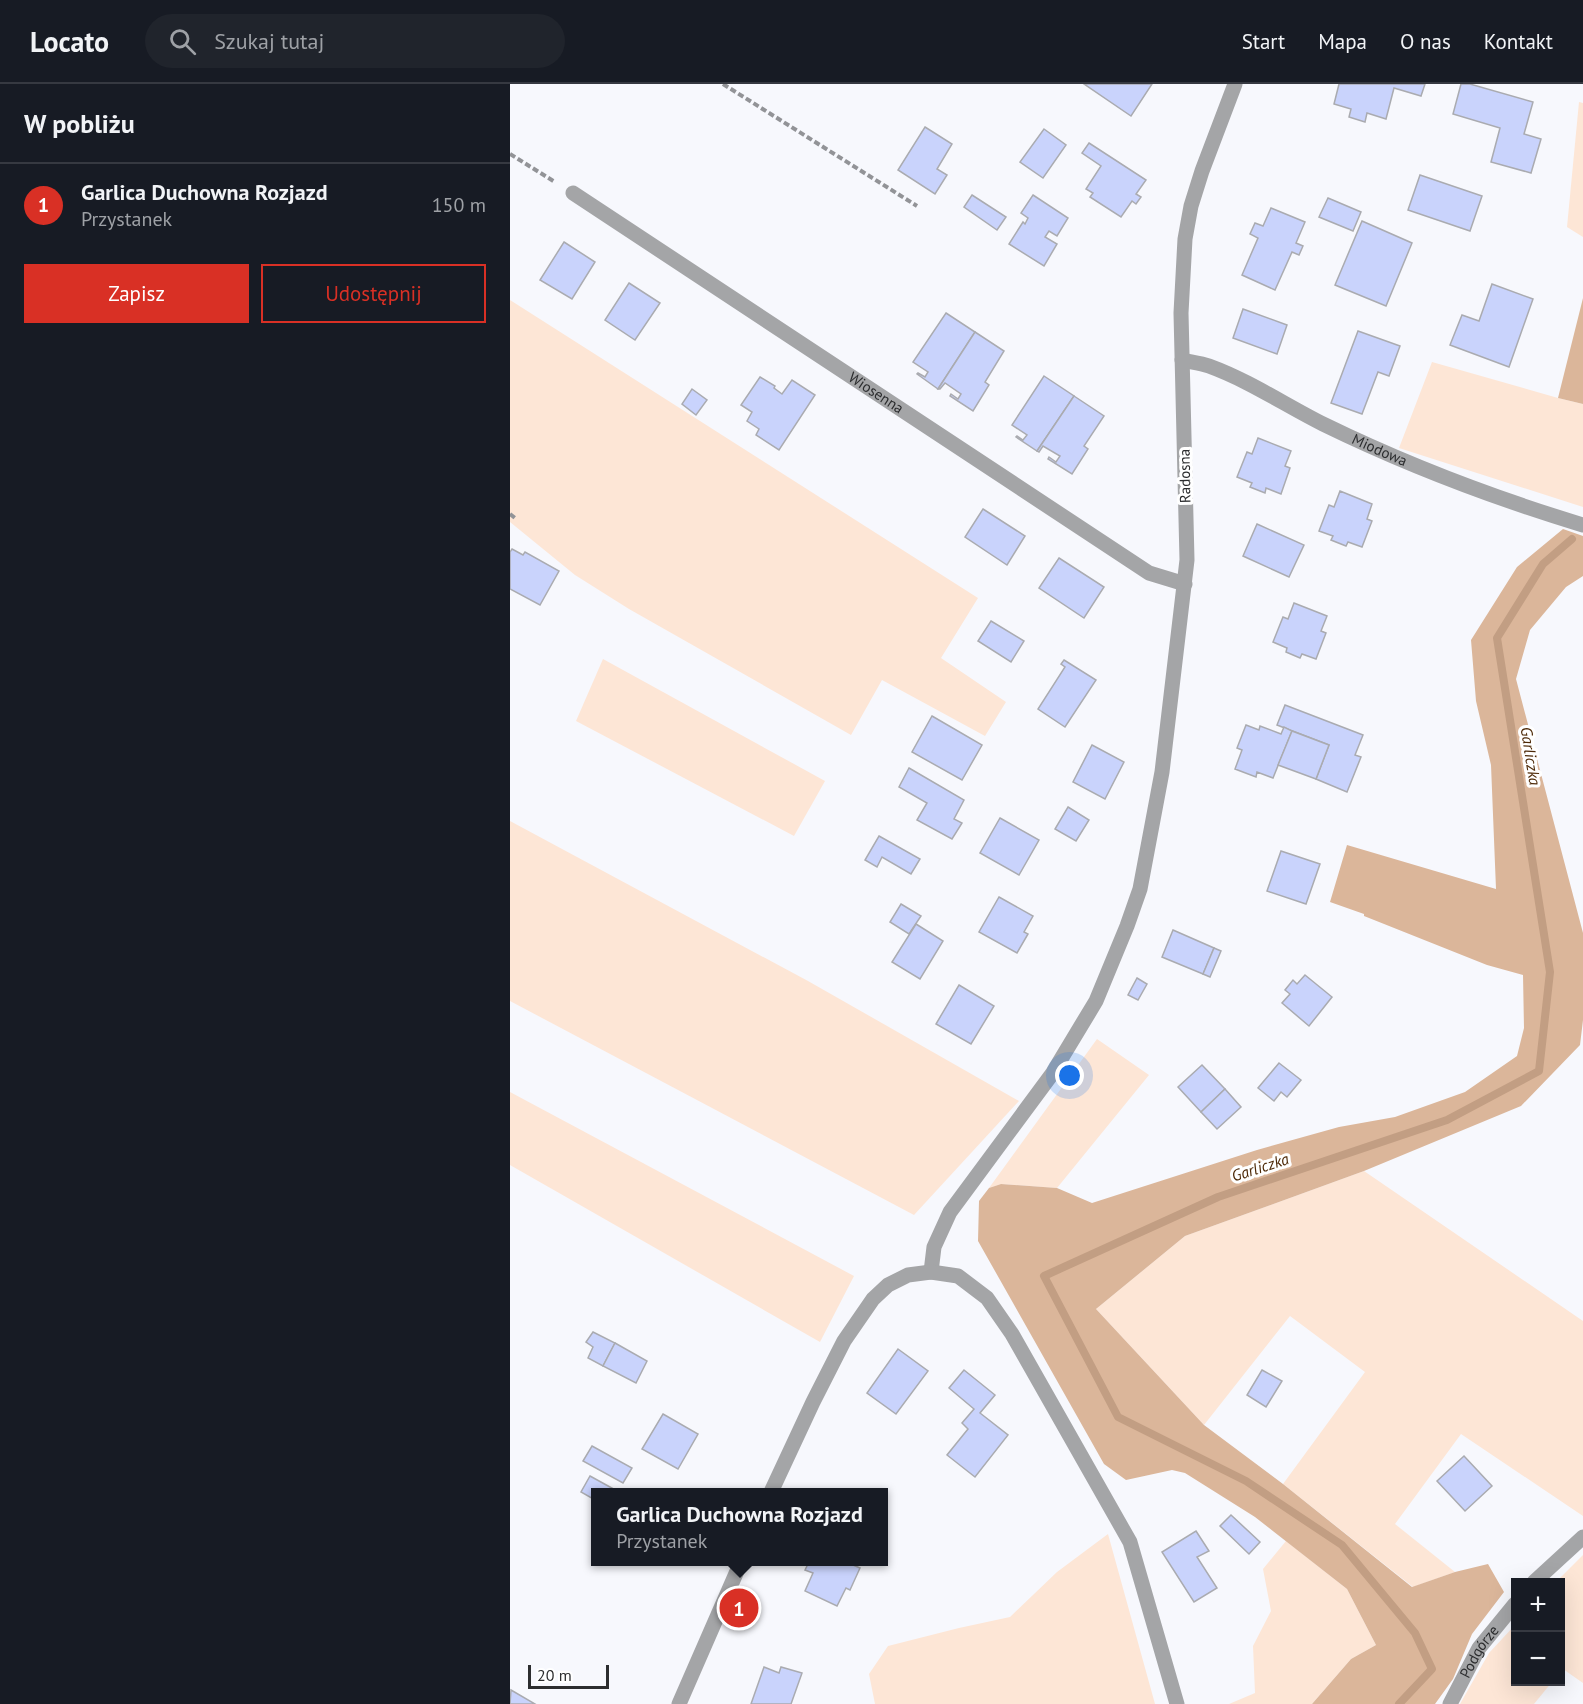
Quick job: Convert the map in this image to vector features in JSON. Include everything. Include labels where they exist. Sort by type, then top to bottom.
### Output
[{"type":"street","name":"Radosna","points":[[931,1272],[934,1247],[950,1212],[1052,1074],[1096,1001],[1127,926],[1143,874],[1164,758],[1187,560],[1181,313],[1185,239],[1191,206],[1202,171],[1235,84]]},
{"type":"street","name":"Wiosenna","points":[[573,193],[1149,573],[1185,584]]},
{"type":"street","name":"Miodowa","points":[[1182,360],[1207,365],[1259,387],[1322,423],[1421,468],[1583,525]]},
{"type":"street","points":[[773,1488],[844,1341],[873,1299],[888,1286],[908,1275],[931,1272],[958,1276],[987,1298],[1012,1334],[1130,1542],[1177,1704]]},
{"type":"street","points":[[1538,1578],[1583,1538]]},
{"type":"street","points":[[679,1704],[739,1566]]},
{"type":"street","name":"Podgórze","points":[[1450,1704],[1479,1648],[1511,1609]]},
{"type":"path","points":[[723,84],[917,206]]},
{"type":"path","points":[[510,154],[573,193]]},
{"type":"path","points":[[510,514],[515,518]]},
{"type":"shaded area","points":[[1579,102],[1583,103],[1583,237],[1567,227]]},
{"type":"shaded area","points":[[1583,298],[1583,404],[1558,398]]},
{"type":"shaded area","points":[[510,300],[978,598],[941,658],[1006,702],[985,736],[882,680],[851,735],[629,609],[575,575],[510,522]]},
{"type":"shaded area","points":[[1432,362],[1583,404],[1583,507],[1399,448]]},
{"type":"shaded area","points":[[1563,529],[1583,536],[1583,576],[1566,587],[1530,630],[1516,679],[1583,933],[1583,1020],[1580,1045],[1521,1106],[1364,1171],[1185,1236],[1096,1309],[1204,1425],[1283,1484],[1412,1587],[1455,1572],[1488,1564],[1504,1592],[1472,1634],[1453,1679],[1435,1704],[1312,1704],[1351,1659],[1376,1645],[1347,1589],[1255,1517],[1185,1473],[1172,1470],[1126,1480],[1104,1464],[978,1241],[979,1201],[989,1188],[1001,1184],[1057,1188],[1092,1203],[1257,1150],[1339,1127],[1395,1117],[1465,1092],[1517,1056],[1524,1028],[1523,975],[1487,965],[1330,902],[1347,845],[1496,889],[1491,765],[1476,701],[1471,640],[1517,567]]},
{"type":"shaded area","points":[[603,659],[825,781],[794,836],[576,721]]},
{"type":"shaded area","points":[[510,821],[808,981],[1019,1101],[914,1215],[510,1001]]},
{"type":"shaded area","points":[[1097,1039],[1149,1075],[1057,1188],[1001,1184],[989,1188]]},
{"type":"shaded area","points":[[510,1092],[854,1276],[820,1342],[510,1165]]},
{"type":"shaded area","points":[[1364,1171],[1583,1321],[1583,1516],[1461,1434],[1395,1524],[1455,1572],[1413,1587],[1283,1484],[1365,1372],[1290,1316],[1204,1425],[1096,1309],[1185,1236]]},
{"type":"shaded area","points":[[1108,1534],[1155,1704],[875,1704],[869,1674],[888,1646],[1010,1617],[1057,1572]]},
{"type":"shaded area","points":[[1286,1541],[1347,1589],[1376,1645],[1351,1659],[1312,1704],[1229,1704],[1255,1693],[1253,1646],[1271,1611],[1263,1569]]},
{"type":"shaded area","points":[[1583,1555],[1583,1683],[1565,1670],[1565,1578],[1560,1578]]},
{"type":"shaded area","points":[[1511,1629],[1511,1686],[1549,1686],[1534,1704],[1460,1704],[1489,1653]]},
{"type":"building","points":[[1084,84],[1152,84],[1131,116]]},
{"type":"building","points":[[1339,84],[1425,84],[1421,96],[1394,88],[1386,119],[1367,113],[1365,122],[1349,117],[1351,109],[1334,104]]},
{"type":"building","points":[[1461,84],[1470,84],[1533,102],[1524,134],[1541,139],[1531,173],[1491,162],[1500,128],[1453,114]]},
{"type":"building","points":[[925,127],[952,144],[937,169],[947,175],[935,194],[898,170]]},
{"type":"building","points":[[1044,129],[1066,145],[1043,178],[1020,162]]},
{"type":"building","points":[[1089,143],[1146,180],[1136,194],[1141,197],[1136,204],[1132,201],[1121,217],[1090,197],[1093,193],[1086,189],[1101,166],[1082,153]]},
{"type":"building","points":[[1420,175],[1482,196],[1470,231],[1408,210]]},
{"type":"building","points":[[972,195],[1006,217],[997,230],[964,207]]},
{"type":"building","points":[[1033,195],[1068,218],[1057,236],[1049,231],[1045,237],[1057,244],[1044,266],[1009,244],[1028,218],[1021,213]]},
{"type":"building","points":[[1328,198],[1361,212],[1353,231],[1319,217]]},
{"type":"building","points":[[1271,208],[1305,222],[1296,243],[1303,246],[1299,255],[1292,252],[1275,290],[1242,275],[1258,238],[1250,234],[1255,223],[1263,226]]},
{"type":"building","points":[[1362,221],[1412,243],[1386,306],[1335,285]]},
{"type":"building","points":[[564,242],[595,262],[572,299],[540,280]]},
{"type":"building","points":[[629,283],[660,303],[635,340],[605,320]]},
{"type":"building","points":[[1492,284],[1533,299],[1509,367],[1450,345],[1462,315],[1479,321]]},
{"type":"building","points":[[1243,309],[1287,325],[1277,354],[1233,338]]},
{"type":"building","points":[[946,313],[975,332],[938,389],[917,374],[925,377],[928,372],[913,362]]},
{"type":"building","points":[[1358,331],[1400,346],[1389,376],[1378,372],[1362,414],[1331,403]]},
{"type":"building","points":[[975,332],[1004,351],[985,382],[989,385],[973,411],[950,396],[951,394],[958,399],[961,394],[945,383],[938,389]]},
{"type":"building","points":[[1044,376],[1074,396],[1037,451],[1016,437],[1023,440],[1027,435],[1012,425]]},
{"type":"building","points":[[760,377],[775,386],[774,388],[782,394],[792,380],[815,395],[779,450],[756,435],[759,429],[747,421],[752,412],[741,405]]},
{"type":"building","points":[[692,389],[707,400],[696,415],[682,404]]},
{"type":"building","points":[[1074,396],[1104,416],[1084,446],[1088,449],[1072,474],[1048,459],[1049,457],[1056,462],[1060,456],[1043,446],[1039,452],[1037,451]]},
{"type":"building","points":[[1258,438],[1291,451],[1285,466],[1290,468],[1281,494],[1266,488],[1265,493],[1250,487],[1252,483],[1237,477],[1247,452],[1252,454]]},
{"type":"building","points":[[1340,491],[1372,504],[1367,519],[1372,521],[1362,547],[1348,542],[1346,546],[1331,540],[1333,536],[1319,531],[1329,505],[1334,507]]},
{"type":"building","points":[[983,509],[1025,536],[1007,565],[965,537]]},
{"type":"building","points":[[1257,524],[1304,545],[1289,577],[1243,556]]},
{"type":"building","points":[[512,549],[523,555],[525,552],[559,571],[540,605],[510,589],[510,552]]},
{"type":"building","points":[[1059,558],[1104,587],[1084,618],[1039,588]]},
{"type":"building","points":[[1294,603],[1327,616],[1321,631],[1326,633],[1316,659],[1302,654],[1300,658],[1286,652],[1287,648],[1273,642],[1283,617],[1288,619]]},
{"type":"building","points":[[991,621],[1024,641],[1011,662],[978,641]]},
{"type":"building","points":[[1064,660],[1096,680],[1065,727],[1038,709],[1065,667],[1061,664]]},
{"type":"building","points":[[1285,705],[1363,735],[1355,755],[1361,757],[1347,792],[1316,779],[1329,745],[1277,725]]},
{"type":"building","points":[[932,716],[982,745],[962,780],[912,752]]},
{"type":"building","points":[[1246,725],[1259,730],[1260,726],[1281,734],[1284,727],[1292,731],[1273,778],[1257,772],[1256,777],[1235,769],[1242,750],[1237,748]]},
{"type":"building","points":[[1292,731],[1329,745],[1316,779],[1278,765]]},
{"type":"building","points":[[1092,745],[1124,762],[1105,799],[1073,782]]},
{"type":"building","points":[[909,768],[964,800],[954,819],[962,823],[952,839],[917,820],[927,803],[899,787]]},
{"type":"building","points":[[1068,807],[1089,820],[1076,841],[1055,829]]},
{"type":"building","points":[[1000,818],[1039,840],[1019,875],[980,853]]},
{"type":"building","points":[[879,836],[920,859],[911,874],[882,857],[877,867],[865,860]]},
{"type":"building","points":[[1281,851],[1320,864],[1306,904],[1267,891]]},
{"type":"building","points":[[999,897],[1033,916],[1024,932],[1028,934],[1017,953],[979,932]]},
{"type":"building","points":[[901,904],[921,916],[909,934],[890,922]]},
{"type":"building","points":[[916,924],[943,941],[920,979],[892,962]]},
{"type":"building","points":[[1173,930],[1214,948],[1203,974],[1162,957]]},
{"type":"building","points":[[1214,948],[1221,951],[1210,977],[1203,974]]},
{"type":"building","points":[[1305,975],[1332,997],[1309,1026],[1282,1003],[1290,994],[1285,990],[1293,980],[1297,984]]},
{"type":"building","points":[[1137,978],[1147,984],[1138,1000],[1128,995]]},
{"type":"building","points":[[959,985],[994,1006],[971,1044],[936,1024]]},
{"type":"building","points":[[1279,1063],[1301,1080],[1287,1097],[1281,1092],[1274,1101],[1258,1088]]},
{"type":"building","points":[[1202,1065],[1225,1089],[1201,1112],[1178,1087]]},
{"type":"building","points":[[1225,1089],[1241,1107],[1217,1129],[1201,1112]]},
{"type":"building","points":[[593,1332],[615,1343],[603,1366],[588,1358],[593,1347],[586,1342]]},
{"type":"building","points":[[615,1343],[647,1361],[636,1383],[603,1366]]},
{"type":"building","points":[[898,1349],[928,1371],[896,1414],[867,1393]]},
{"type":"building","points":[[964,1370],[995,1395],[980,1413],[1008,1435],[975,1477],[947,1455],[968,1429],[962,1423],[974,1409],[949,1388]]},
{"type":"building","points":[[1262,1370],[1282,1381],[1266,1407],[1247,1395]]},
{"type":"building","points":[[663,1414],[698,1434],[678,1469],[642,1449]]},
{"type":"building","points":[[592,1446],[632,1468],[623,1483],[583,1461]]},
{"type":"building","points":[[1464,1456],[1492,1486],[1465,1511],[1437,1481]]},
{"type":"building","points":[[590,1476],[612,1488],[591,1488],[591,1498],[581,1492]]},
{"type":"building","points":[[1231,1515],[1260,1542],[1249,1554],[1220,1526]]},
{"type":"building","points":[[1196,1531],[1209,1551],[1197,1557],[1217,1588],[1194,1602],[1162,1552]]},
{"type":"building","points":[[807,1566],[855,1566],[860,1568],[850,1590],[846,1588],[837,1606],[805,1591],[813,1573],[805,1570]]},
{"type":"building","points":[[764,1667],[779,1673],[781,1667],[802,1673],[791,1704],[751,1704]]},
{"type":"building","points":[[511,1690],[535,1704],[510,1704]]},
{"type":"waterway","name":"Garliczka","points":[[1399,1704],[1432,1669],[1415,1633],[1342,1545],[1246,1481],[1118,1417],[1044,1276],[1218,1197],[1447,1120],[1539,1071],[1550,972],[1497,638],[1543,564],[1572,539]]},
{"type":"place","name":"Garlica Duchowna Rozjazd","points":[[739,1608]]}]
